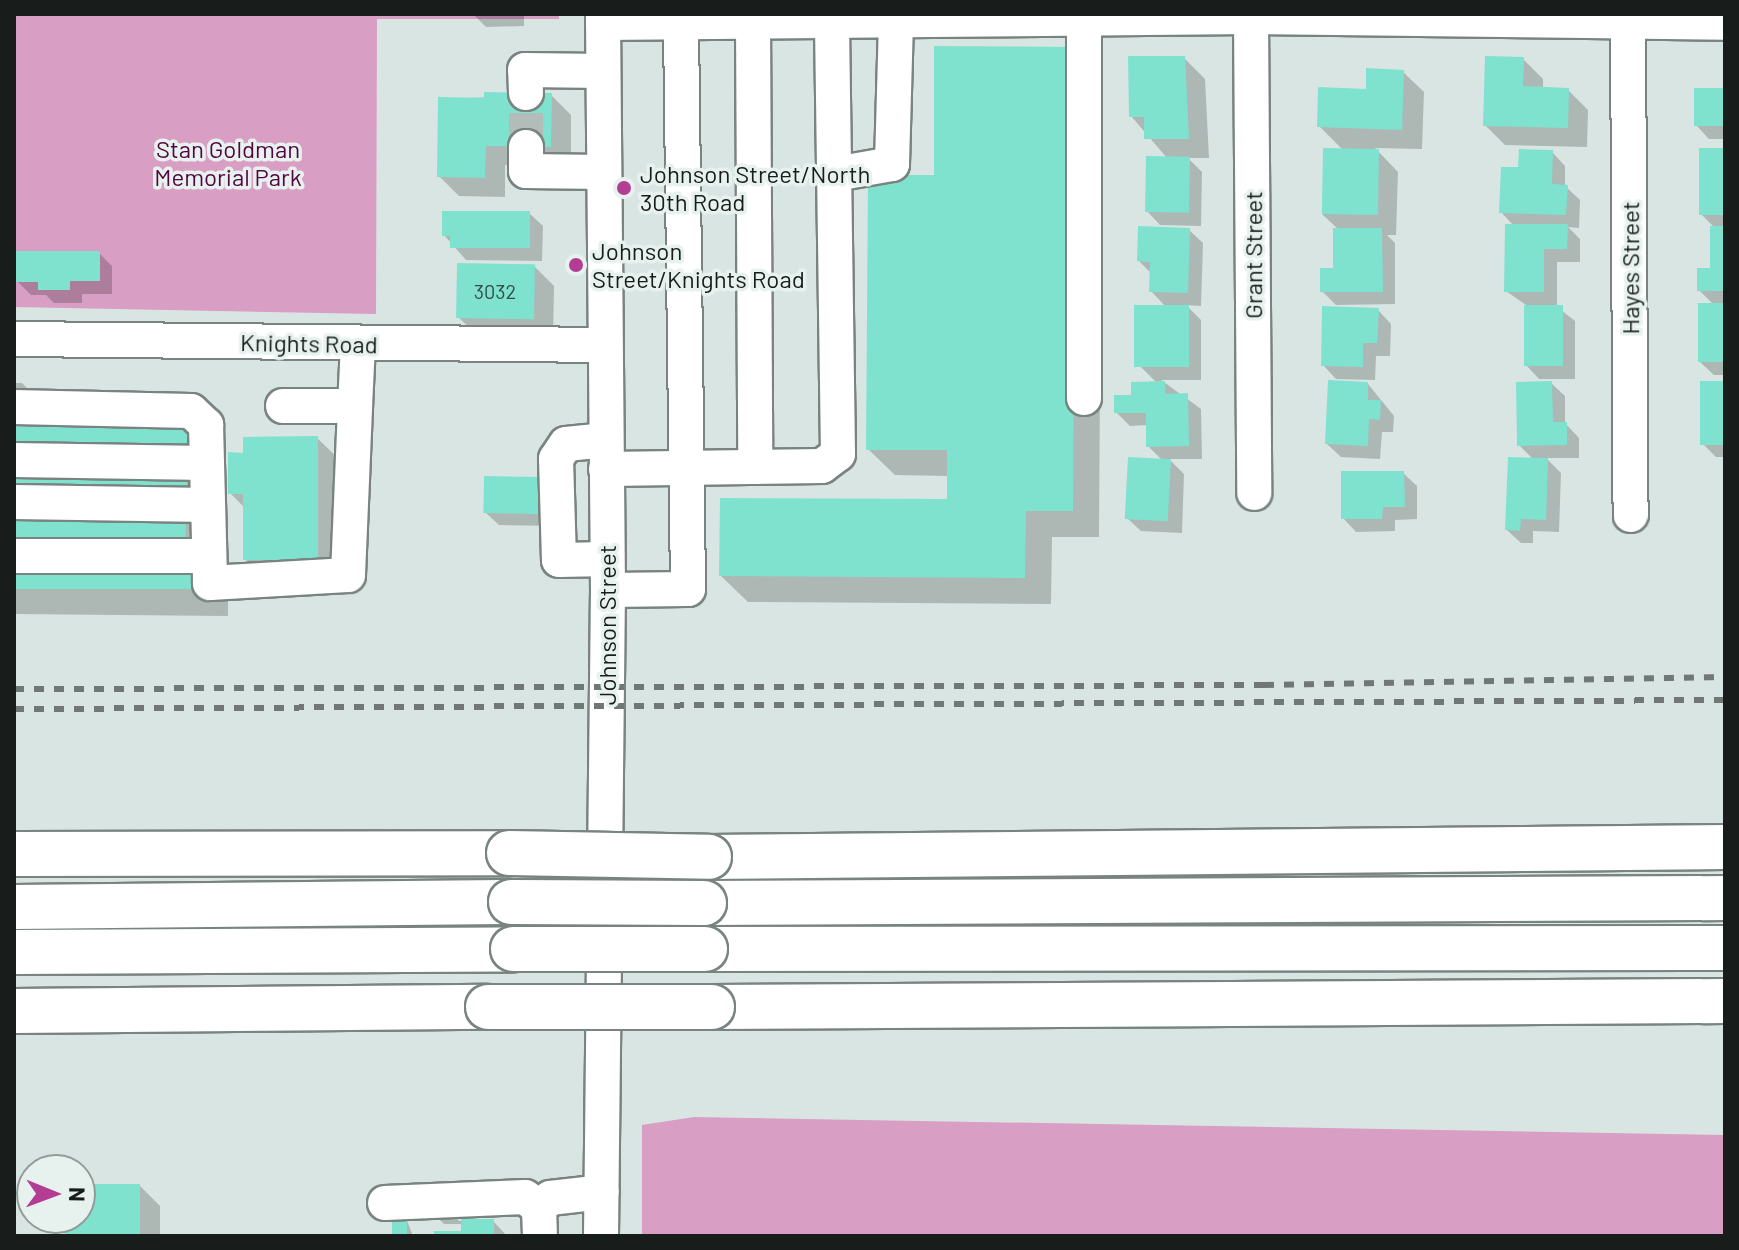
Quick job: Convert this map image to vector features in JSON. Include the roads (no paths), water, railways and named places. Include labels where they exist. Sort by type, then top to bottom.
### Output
[{"type":"highway","points":[[14,854],[509,853],[709,857],[1725,847]]},
{"type":"highway","points":[[14,907],[1725,898]]},
{"type":"highway","points":[[14,952],[1725,948]]},
{"type":"highway","points":[[14,1011],[1725,1001]]},
{"type":"street","points":[[603,18],[681,22],[1251,17],[1725,23]]},
{"type":"street","name":"Grant Street","points":[[1251,17],[1254,493]]},
{"type":"street","name":"Johnson Street","points":[[601,1236],[608,575],[603,18]]},
{"type":"street","points":[[1084,19],[1084,398]]},
{"type":"street","points":[[835,174],[892,164],[896,20]]},
{"type":"street","points":[[753,21],[755,467]]},
{"type":"street","points":[[681,22],[687,469],[688,589],[608,575],[559,560],[556,459],[566,444],[606,455],[687,469],[822,466],[838,454],[832,21]]},
{"type":"street","name":"Hayes Street","points":[[1628,21],[1631,515]]},
{"type":"street","points":[[526,93],[525,70],[603,71]]},
{"type":"street","points":[[526,147],[526,171],[604,172]]},
{"type":"street","name":"Knights Road","points":[[14,339],[604,345]]},
{"type":"street","points":[[14,407],[191,411],[206,425],[210,583],[348,575],[358,344]]},
{"type":"street","points":[[283,406],[355,406]]},
{"type":"street","points":[[14,460],[207,463]]},
{"type":"street","points":[[14,502],[208,505]]},
{"type":"street","points":[[14,556],[209,556]]},
{"type":"street","points":[[540,1222],[550,1198],[602,1192]]},
{"type":"street","points":[[385,1203],[525,1197],[540,1222]]},
{"type":"tunnel","points":[[526,93],[526,147]]},
{"type":"railway","points":[[14,689],[1264,685],[1725,677]]},
{"type":"railway","points":[[14,709],[1725,700]]},
{"type":"place","name":"Johnson Street/North 30th Road","points":[[624,188]]},
{"type":"place","name":"Johnson Street/Knights Road","points":[[576,265]]},
{"type":"park label","name":"Stan Goldman Memorial Park","points":[[228,163]]}]
